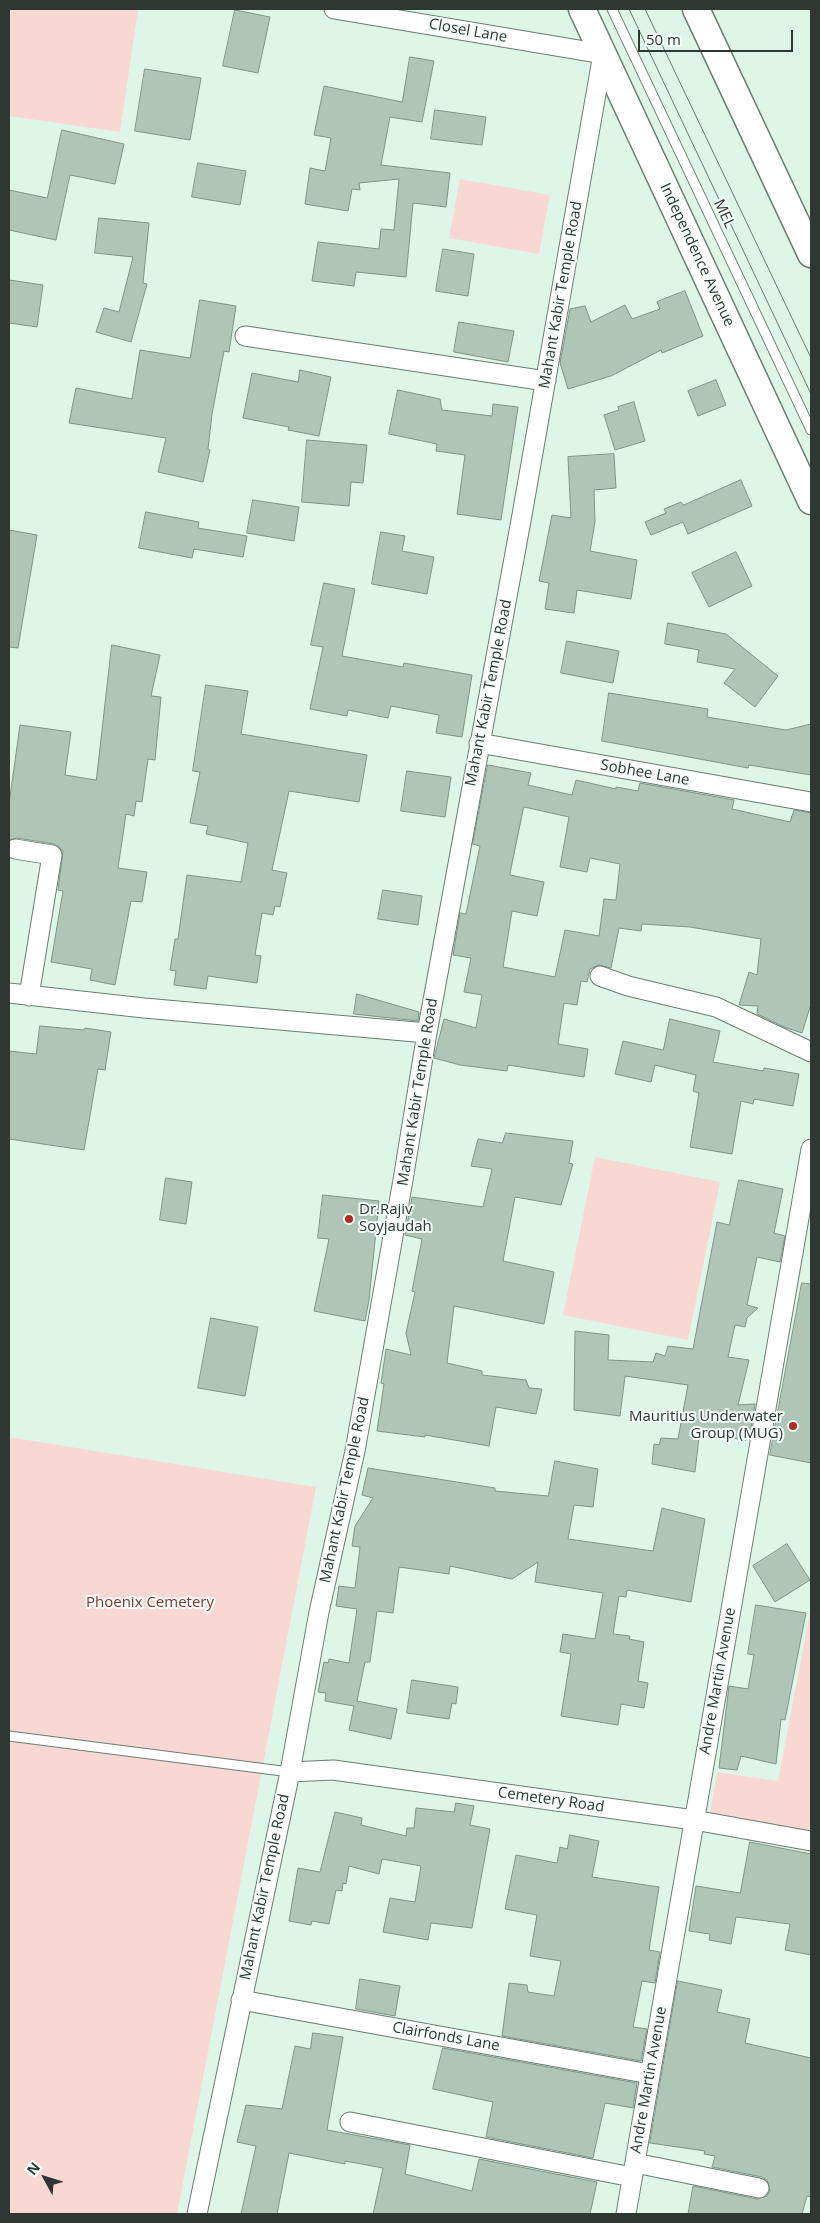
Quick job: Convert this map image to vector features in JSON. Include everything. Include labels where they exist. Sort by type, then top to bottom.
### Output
[{"type":"street","name":"Closel Lane","points":[[334,9],[603,54]]},
{"type":"street","name":"Independence Avenue","points":[[582,9],[811,501]]},
{"type":"street","points":[[696,9],[811,254]]},
{"type":"street","name":"Mahant Kabir Temple Road","points":[[196,2214],[290,1772],[319,1612],[355,1451],[403,1180],[426,1033],[546,380],[603,54]]},
{"type":"street","points":[[244,336],[546,380]]},
{"type":"street","name":"Sobhee Lane","points":[[479,743],[811,802]]},
{"type":"street","points":[[15,849],[52,855],[29,996]]},
{"type":"street","points":[[600,976],[628,986],[716,1007],[811,1052]]},
{"type":"street","points":[[9,993],[144,1008],[426,1033]]},
{"type":"street","name":"Andre Martin Avenue","points":[[626,2214],[811,1149]]},
{"type":"street","name":"Cemetery Road","points":[[290,1772],[333,1770],[694,1820],[811,1841]]},
{"type":"street","name":"Clairfonds Lane","points":[[241,2000],[650,2074]]},
{"type":"street","points":[[350,2122],[634,2170],[759,2188]]},
{"type":"lane","name":"MEL","points":[[612,9],[811,430]]},
{"type":"lane","points":[[9,1736],[290,1772]]},
{"type":"green space","points":[[9,9],[138,9],[120,132],[9,116]]},
{"type":"green space","points":[[460,179],[550,195],[539,254],[449,238]]},
{"type":"green space","points":[[595,1157],[720,1182],[688,1340],[563,1315]]},
{"type":"green space","name":"Phoenix Cemetery","points":[[9,1437],[316,1487],[177,2214],[9,2214]]},
{"type":"green space","points":[[810,1612],[811,1833],[710,1815],[717,1772],[778,1781]]},
{"type":"building","points":[[235,10],[270,17],[258,73],[223,66]]},
{"type":"building","points":[[410,57],[434,61],[422,122],[390,117],[381,165],[450,173],[446,207],[413,203],[406,277],[356,272],[354,286],[312,281],[318,242],[379,249],[381,229],[394,230],[399,179],[359,183],[360,190],[352,189],[348,211],[305,204],[310,168],[325,171],[331,138],[314,135],[324,86],[402,102]]},
{"type":"building","points":[[145,69],[201,78],[190,140],[135,131]]},
{"type":"building","points":[[435,110],[486,117],[482,145],[431,139]]},
{"type":"building","points":[[62,130],[124,144],[115,184],[70,175],[56,240],[9,230],[9,190],[47,198]]},
{"type":"building","points":[[198,163],[246,171],[240,205],[192,197]]},
{"type":"building","points":[[99,218],[149,223],[143,283],[147,284],[131,342],[96,332],[104,308],[119,312],[133,257],[95,253]]},
{"type":"building","points":[[443,249],[474,254],[468,296],[436,291]]},
{"type":"building","points":[[9,280],[43,285],[37,327],[9,323]]},
{"type":"building","points":[[685,291],[703,336],[662,353],[661,350],[611,376],[568,389],[560,363],[570,309],[585,306],[591,322],[625,305],[632,319],[660,309],[657,302]]},
{"type":"building","points":[[200,300],[236,306],[229,352],[224,351],[212,414],[208,449],[210,450],[203,482],[158,472],[166,438],[69,423],[76,388],[132,399],[140,350],[190,358]]},
{"type":"building","points":[[459,322],[514,331],[508,362],[454,352]]},
{"type":"building","points":[[300,370],[331,377],[319,436],[288,430],[289,427],[243,418],[252,373],[298,382]]},
{"type":"building","points":[[716,380],[726,405],[698,416],[688,391]]},
{"type":"building","points":[[398,390],[440,399],[442,410],[492,416],[493,404],[518,407],[501,520],[457,514],[465,455],[436,451],[437,444],[389,434]]},
{"type":"building","points":[[634,402],[645,441],[615,450],[604,415],[619,410],[618,407]]},
{"type":"building","points":[[307,440],[367,445],[363,483],[351,482],[349,506],[302,502]]},
{"type":"building","points":[[614,454],[616,488],[594,490],[595,522],[590,551],[637,560],[631,599],[577,590],[574,613],[545,609],[549,583],[539,581],[552,515],[571,518],[568,457]]},
{"type":"building","points":[[741,480],[752,506],[688,534],[683,522],[651,535],[645,522],[666,513],[664,509],[681,502],[683,505]]},
{"type":"building","points":[[253,500],[299,507],[294,541],[247,533]]},
{"type":"building","points":[[146,512],[199,522],[198,528],[247,536],[243,557],[194,549],[192,558],[139,548]]},
{"type":"building","points":[[9,530],[37,535],[18,648],[9,647]]},
{"type":"building","points":[[381,532],[405,536],[402,551],[434,557],[427,594],[372,584]]},
{"type":"building","points":[[736,552],[752,586],[709,607],[692,573]]},
{"type":"building","points":[[324,583],[355,589],[342,656],[403,667],[404,663],[472,675],[462,737],[436,733],[439,715],[391,706],[388,718],[348,710],[347,716],[310,709],[323,647],[311,645]]},
{"type":"building","points":[[668,623],[726,634],[778,676],[755,707],[724,683],[735,669],[697,662],[699,650],[665,644]]},
{"type":"building","points":[[567,641],[619,651],[613,683],[561,673]]},
{"type":"building","points":[[112,645],[160,655],[151,696],[161,697],[155,760],[148,759],[142,802],[136,801],[134,816],[126,814],[118,868],[147,872],[142,902],[131,901],[115,985],[90,980],[92,969],[51,962],[63,891],[58,890],[63,851],[54,844],[17,838],[9,840],[9,804],[20,725],[71,732],[65,775],[96,780]]},
{"type":"building","points":[[206,685],[248,691],[241,734],[367,755],[359,802],[289,791],[272,870],[287,873],[280,907],[275,906],[273,915],[262,913],[255,955],[261,956],[257,983],[208,976],[206,989],[174,985],[176,971],[170,970],[175,939],[178,939],[187,875],[241,882],[248,843],[206,834],[208,826],[190,823],[200,772],[193,771]]},
{"type":"building","points":[[609,693],[708,709],[707,717],[786,730],[811,724],[811,775],[749,765],[748,768],[602,741]]},
{"type":"building","points":[[488,765],[531,773],[528,785],[572,795],[576,780],[616,789],[616,787],[638,791],[640,783],[734,800],[732,809],[790,822],[794,810],[811,813],[811,1004],[802,1033],[757,1014],[758,1006],[739,1005],[749,972],[757,975],[761,939],[690,927],[642,924],[641,931],[619,928],[611,968],[598,965],[590,969],[587,982],[581,981],[577,1005],[564,1003],[558,1044],[588,1049],[584,1077],[508,1065],[507,1071],[460,1065],[434,1058],[444,1019],[476,1028],[482,995],[464,992],[471,958],[453,955],[460,913],[466,914],[480,846],[473,844]],"holes":[[[524,807],[569,817],[560,867],[587,872],[590,858],[620,864],[616,900],[604,899],[599,936],[565,930],[555,977],[503,967],[512,911],[537,916],[544,882],[510,875]]]},
{"type":"building","points":[[407,771],[451,777],[445,817],[401,811]]},
{"type":"building","points":[[383,890],[422,896],[418,925],[378,919]]},
{"type":"building","points":[[357,994],[419,1012],[418,1021],[354,1014]]},
{"type":"building","points":[[670,1019],[720,1031],[713,1062],[763,1071],[764,1068],[799,1074],[793,1106],[754,1099],[753,1104],[741,1101],[732,1154],[690,1147],[699,1093],[693,1091],[696,1075],[655,1065],[651,1082],[615,1074],[623,1041],[663,1050]]},
{"type":"building","points":[[40,1026],[84,1030],[85,1028],[111,1032],[105,1070],[98,1069],[84,1150],[9,1139],[9,1051],[36,1054]]},
{"type":"building","points":[[506,1133],[573,1141],[569,1163],[573,1164],[561,1205],[515,1197],[503,1261],[554,1272],[544,1324],[454,1306],[447,1363],[482,1371],[482,1375],[526,1380],[529,1388],[542,1389],[536,1414],[496,1407],[489,1446],[425,1435],[425,1437],[377,1431],[384,1384],[381,1383],[386,1349],[411,1355],[406,1333],[415,1292],[412,1291],[422,1239],[405,1235],[412,1197],[483,1207],[492,1169],[471,1166],[478,1139],[502,1143]]},
{"type":"building","points":[[166,1178],[192,1182],[186,1224],[160,1220]]},
{"type":"building","points":[[739,1180],[783,1189],[774,1233],[785,1236],[780,1262],[757,1257],[747,1305],[758,1308],[747,1318],[745,1327],[735,1325],[728,1357],[749,1360],[738,1405],[755,1404],[750,1433],[745,1441],[700,1429],[695,1472],[652,1464],[654,1444],[659,1445],[661,1438],[678,1439],[688,1385],[625,1376],[620,1416],[574,1410],[575,1331],[609,1335],[608,1360],[653,1362],[656,1353],[665,1356],[668,1346],[693,1349],[717,1222],[729,1225]]},
{"type":"building","points":[[323,1195],[379,1201],[369,1300],[365,1321],[314,1311],[329,1239],[318,1238]]},
{"type":"building","points":[[802,1283],[811,1284],[811,1463],[770,1455]]},
{"type":"building","points":[[211,1318],[258,1327],[245,1396],[198,1388]]},
{"type":"building","points":[[555,1461],[598,1469],[593,1507],[574,1505],[568,1539],[653,1551],[662,1508],[705,1519],[691,1602],[627,1590],[626,1597],[619,1596],[613,1634],[630,1636],[629,1639],[644,1642],[638,1681],[648,1683],[644,1708],[621,1704],[618,1725],[561,1716],[571,1654],[560,1652],[563,1634],[595,1639],[603,1593],[535,1582],[538,1562],[512,1579],[450,1566],[449,1574],[399,1567],[393,1613],[377,1611],[370,1662],[365,1662],[357,1701],[397,1709],[391,1739],[349,1730],[354,1706],[325,1701],[326,1693],[318,1692],[324,1662],[328,1663],[329,1659],[349,1663],[357,1609],[336,1606],[339,1586],[355,1588],[360,1547],[352,1546],[355,1526],[373,1498],[362,1495],[368,1468],[495,1488],[495,1491],[548,1496]]},
{"type":"building","points":[[787,1544],[810,1580],[775,1602],[753,1566]]},
{"type":"building","points":[[756,1605],[806,1613],[785,1720],[781,1719],[776,1764],[741,1756],[737,1770],[719,1768],[729,1686],[748,1689],[754,1655],[748,1654]]},
{"type":"building","points":[[412,1680],[458,1687],[456,1704],[452,1703],[449,1719],[407,1713]]},
{"type":"building","points":[[456,1803],[474,1806],[470,1825],[490,1829],[472,1928],[431,1923],[428,1940],[383,1932],[390,1898],[415,1902],[421,1866],[382,1859],[379,1874],[349,1866],[346,1884],[343,1883],[342,1891],[336,1890],[329,1924],[312,1921],[311,1925],[289,1921],[298,1868],[320,1872],[335,1812],[362,1818],[361,1825],[406,1836],[407,1828],[414,1828],[416,1808],[454,1812]]},
{"type":"building","points":[[570,1835],[599,1841],[592,1877],[659,1887],[649,1950],[660,1952],[655,1983],[642,1981],[633,2027],[647,2029],[641,2061],[502,2036],[509,1983],[527,1985],[528,1992],[554,1996],[561,1961],[530,1956],[537,1915],[505,1909],[516,1855],[557,1863],[560,1847],[567,1849]]},
{"type":"building","points":[[750,1842],[811,1854],[811,1955],[785,1950],[790,1924],[736,1917],[731,1944],[709,1940],[710,1934],[689,1931],[696,1886],[740,1893]]},
{"type":"building","points":[[360,1979],[400,1986],[395,2016],[356,2009]]},
{"type":"building","points":[[678,1981],[722,1990],[717,2012],[750,2019],[745,2043],[811,2058],[811,2197],[807,2196],[802,2214],[688,2214],[693,2186],[757,2199],[767,2196],[770,2190],[767,2180],[762,2177],[712,2167],[715,2156],[704,2154],[705,2151],[650,2143]]},
{"type":"building","points":[[313,2033],[343,2037],[327,2130],[410,2145],[405,2174],[472,2191],[479,2159],[597,2182],[590,2214],[373,2214],[383,2168],[345,2161],[345,2164],[289,2153],[277,2214],[241,2214],[256,2146],[237,2142],[246,2105],[282,2109],[295,2046],[310,2049]]},
{"type":"building","points":[[443,2048],[637,2083],[633,2108],[605,2103],[593,2158],[486,2137],[493,2102],[433,2089]]},
{"type":"tram line","points":[[629,9],[811,394]]},
{"type":"tram line","points":[[645,9],[811,358]]},
{"type":"place","name":"Dr.Rajiv Soyjaudah","points":[[349,1219]]},
{"type":"place","name":"Mauritius Underwater Group (MUG)","points":[[793,1426]]}]
